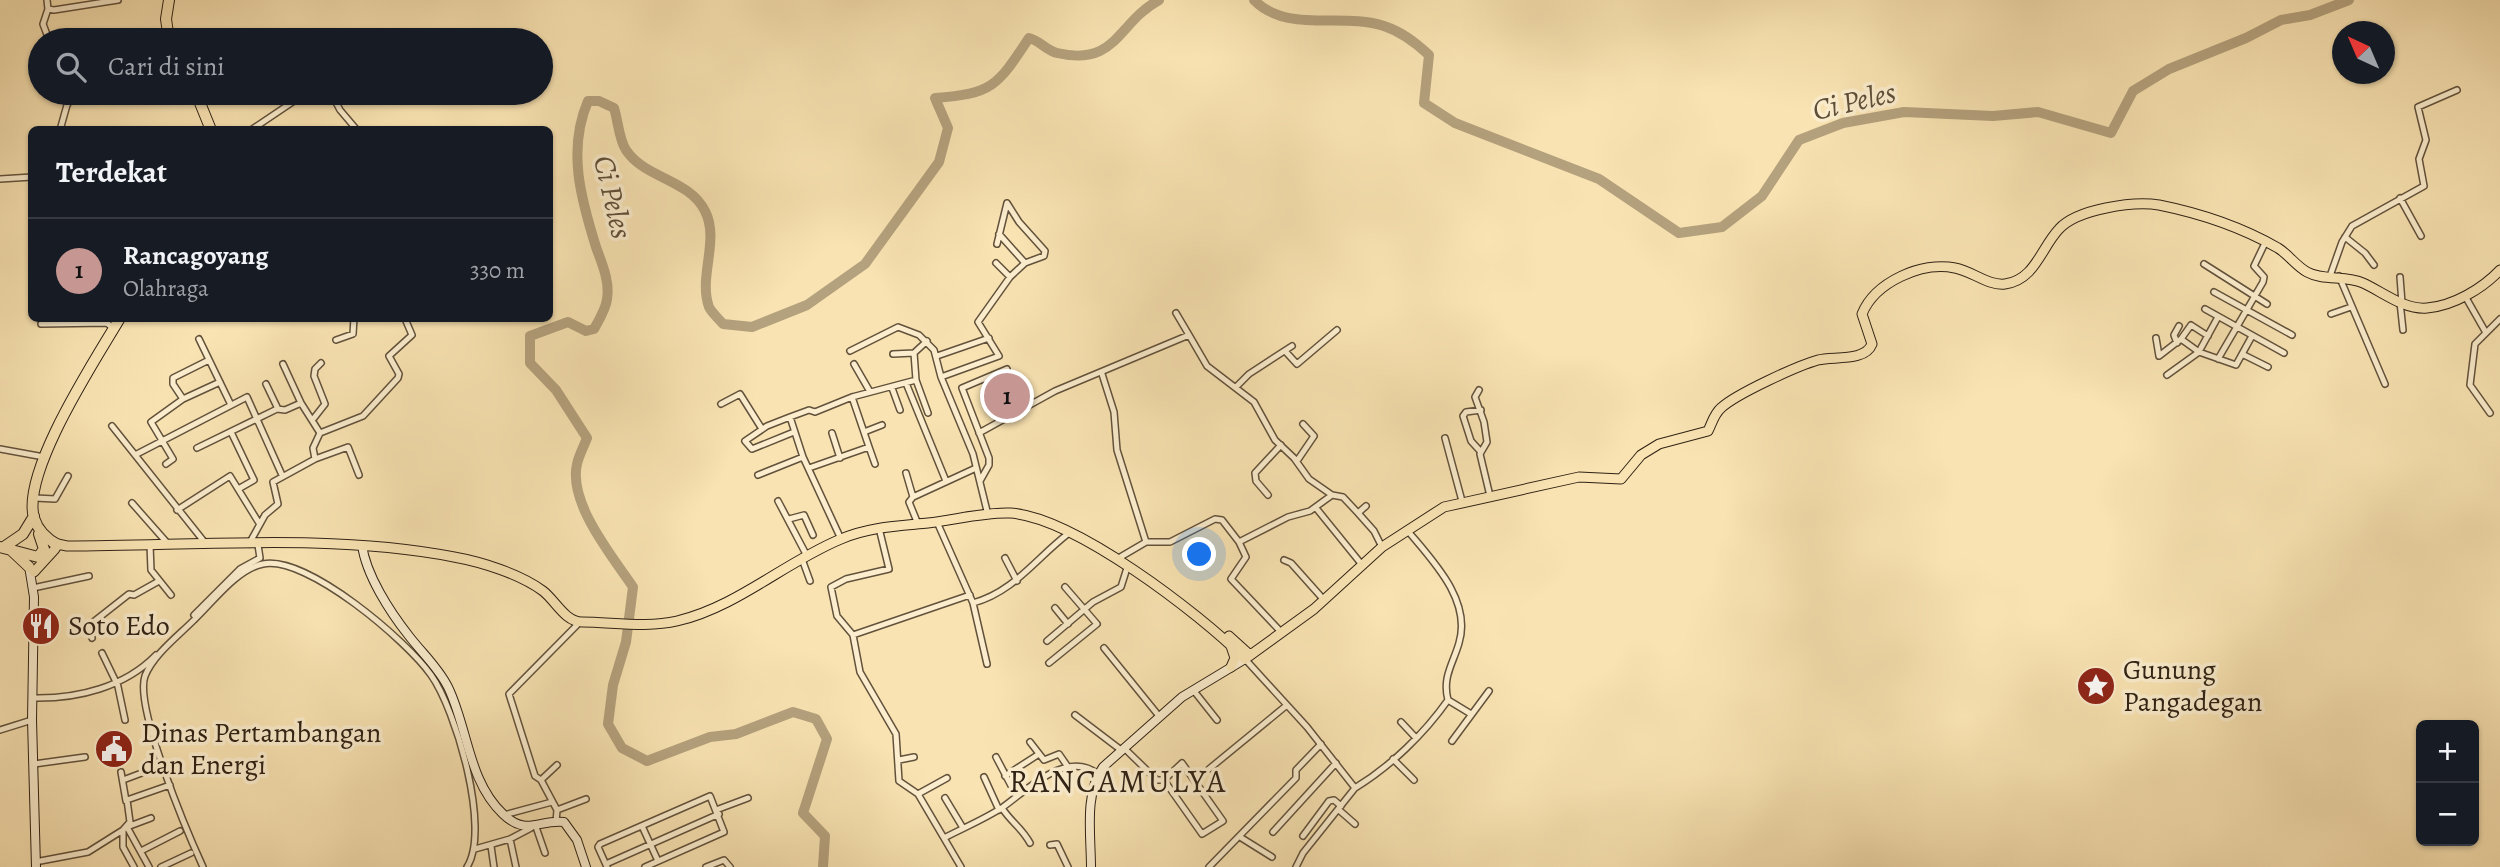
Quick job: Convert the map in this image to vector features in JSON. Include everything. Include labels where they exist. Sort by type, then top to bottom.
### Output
[{"type":"highway","points":[[167,28],[169,0]]},
{"type":"highway","points":[[201,105],[209,126]]},
{"type":"highway","points":[[26,553],[24,545],[33,521],[44,457],[111,326],[116,322]]},
{"type":"highway","points":[[6,547],[34,557],[40,555],[44,546],[33,521]]},
{"type":"highway","points":[[6,547],[33,521]]},
{"type":"highway","points":[[33,521],[45,536],[60,547]]},
{"type":"highway","points":[[6,547],[27,540],[41,540]]},
{"type":"highway","points":[[6,547],[32,577]]},
{"type":"main road","points":[[1091,867],[1092,800],[1098,774],[1159,716],[1264,647],[1324,600],[1382,547],[1444,508],[1462,501],[1585,476],[1621,480],[1641,455],[1659,444],[1708,431],[1719,409],[1739,397],[1818,360],[1859,355],[1869,350],[1872,344],[1862,314],[1874,295],[1895,280],[1919,270],[1947,267],[1998,284],[2008,284],[2032,269],[2057,231],[2075,219],[2120,205],[2159,205],[2210,219],[2266,242],[2307,272],[2362,282],[2401,302],[2426,308],[2480,289],[2500,270]]},
{"type":"main road","points":[[32,577],[40,555],[60,547],[362,545],[480,563],[536,587],[568,616],[580,622],[591,620],[662,623],[691,617],[715,607],[841,539],[879,528],[1015,514],[1069,533],[1115,560],[1209,624],[1248,658]]},
{"type":"main road","points":[[41,540],[60,547]]},
{"type":"main road","points":[[362,545],[364,556],[394,613],[446,684],[486,792],[504,815],[533,828],[564,822],[572,833],[586,867]]},
{"type":"main road","points":[[32,577],[60,547]]},
{"type":"main road","points":[[26,553],[32,577],[35,865]]},
{"type":"main road","points":[[1233,643],[1264,647]]},
{"type":"main road","points":[[1231,667],[1235,658],[1233,643]]},
{"type":"street","points":[[44,28],[47,0]]},
{"type":"street","points":[[48,9],[118,0]]},
{"type":"street","points":[[2385,384],[2351,307],[2334,276],[2345,237],[2357,223],[2424,185],[2419,159],[2426,140],[2418,107],[2457,90]]},
{"type":"street","points":[[61,126],[67,105]]},
{"type":"street","points":[[257,126],[288,105]]},
{"type":"street","points":[[337,105],[354,126]]},
{"type":"street","points":[[0,179],[28,177]]},
{"type":"street","points":[[2400,198],[2421,236]]},
{"type":"street","points":[[941,377],[998,357],[1000,354],[978,322],[1010,278],[1026,263],[1044,256],[1045,251],[1019,222],[1007,203],[997,244]]},
{"type":"street","points":[[999,234],[1026,263]]},
{"type":"street","points":[[2345,237],[2360,247],[2374,265]]},
{"type":"street","points":[[2218,359],[2263,277],[2254,266],[2266,242]]},
{"type":"street","points":[[996,263],[1010,278]]},
{"type":"street","points":[[2204,264],[2267,304]]},
{"type":"street","points":[[2400,277],[2403,330]]},
{"type":"street","points":[[2214,292],[2292,335]]},
{"type":"street","points":[[2465,296],[2485,331]]},
{"type":"street","points":[[2331,314],[2351,307]]},
{"type":"street","points":[[2205,309],[2284,353]]},
{"type":"street","points":[[1176,313],[1207,366],[1254,402],[1281,445],[1297,461],[1309,479],[1332,495],[1343,497],[1374,531],[1382,547]]},
{"type":"street","points":[[2167,375],[2200,350],[2218,317]]},
{"type":"street","points":[[2490,413],[2470,385],[2473,350],[2485,331],[2500,319]]},
{"type":"street","points":[[106,322],[111,326]]},
{"type":"street","points":[[336,340],[353,334],[354,322]]},
{"type":"street","points":[[315,459],[313,447],[320,433],[363,416],[398,378],[399,374],[389,356],[412,335],[406,322]]},
{"type":"street","points":[[41,324],[111,326]]},
{"type":"street","points":[[2157,338],[2159,356],[2179,341],[2191,325],[2208,336]]},
{"type":"street","points":[[2179,326],[2174,335],[2179,341],[2236,365],[2252,336]]},
{"type":"street","points":[[850,351],[892,327],[907,329],[927,341],[937,356],[941,377],[960,418],[988,515]]},
{"type":"street","points":[[1285,351],[1297,364],[1337,330]]},
{"type":"street","points":[[979,433],[1055,391],[1102,374],[1189,335]]},
{"type":"street","points":[[937,356],[989,338]]},
{"type":"street","points":[[199,340],[231,405]]},
{"type":"street","points":[[892,354],[914,353],[927,341]]},
{"type":"street","points":[[1236,387],[1249,374],[1292,346]]},
{"type":"street","points":[[914,353],[916,380],[928,413]]},
{"type":"street","points":[[2242,354],[2267,367]]},
{"type":"street","points":[[183,399],[173,384],[173,378],[209,360]]},
{"type":"street","points":[[314,418],[325,404],[314,376],[315,369],[321,363]]},
{"type":"street","points":[[283,364],[301,403],[314,418],[320,433]]},
{"type":"street","points":[[854,365],[869,390]]},
{"type":"street","points":[[979,481],[990,461],[962,387],[1007,369]]},
{"type":"street","points":[[1102,374],[1114,412],[1117,450],[1146,542]]},
{"type":"street","points":[[794,432],[749,449],[745,439],[809,410],[815,412],[869,390],[892,388],[916,380]]},
{"type":"street","points":[[166,464],[173,459],[159,440],[151,422],[183,399],[220,382]]},
{"type":"street","points":[[906,383],[946,481]]},
{"type":"street","points":[[266,384],[278,409]]},
{"type":"street","points":[[892,388],[900,410]]},
{"type":"street","points":[[1479,390],[1475,397],[1481,410],[1487,442],[1481,452]]},
{"type":"street","points":[[721,404],[740,394],[762,429]]},
{"type":"street","points":[[135,456],[159,440],[247,397],[282,475]]},
{"type":"street","points":[[852,397],[875,464]]},
{"type":"street","points":[[197,448],[278,409],[285,411],[301,403]]},
{"type":"street","points":[[1481,410],[1466,412],[1463,416],[1472,441],[1481,452],[1490,496]]},
{"type":"street","points":[[790,417],[803,457],[841,539]]},
{"type":"street","points":[[1297,461],[1314,436],[1303,424]]},
{"type":"street","points":[[864,432],[882,425]]},
{"type":"street","points":[[112,426],[206,544]]},
{"type":"street","points":[[232,432],[254,480],[240,488]]},
{"type":"street","points":[[832,433],[840,458]]},
{"type":"street","points":[[1445,438],[1462,501]]},
{"type":"street","points":[[1268,495],[1256,481],[1255,473],[1281,445]]},
{"type":"street","points":[[33,698],[74,696],[140,672],[240,569],[258,560],[260,556],[253,545],[259,523],[278,504],[273,482],[282,475],[348,447],[359,475]]},
{"type":"street","points":[[809,468],[869,447]]},
{"type":"street","points":[[0,449],[44,457]]},
{"type":"street","points":[[758,475],[803,457]]},
{"type":"street","points":[[918,524],[909,501],[976,468]]},
{"type":"street","points":[[906,473],[913,498]]},
{"type":"street","points":[[177,510],[230,476],[240,488],[259,523]]},
{"type":"street","points":[[35,498],[55,499],[68,477]]},
{"type":"street","points":[[1240,542],[1283,519],[1316,508],[1332,495]]},
{"type":"street","points":[[778,501],[789,519],[810,581]]},
{"type":"street","points":[[132,503],[169,545]]},
{"type":"street","points":[[1358,513],[1366,506]]},
{"type":"street","points":[[1316,508],[1363,566]]},
{"type":"street","points":[[789,519],[804,515],[813,535]]},
{"type":"street","points":[[1115,560],[1146,542],[1170,542],[1219,518],[1240,542],[1246,560],[1231,579],[1282,633]]},
{"type":"street","points":[[937,522],[971,595],[987,664]]},
{"type":"street","points":[[879,528],[889,569],[839,582],[830,591],[837,615],[853,635],[860,672],[894,730],[899,760],[898,781],[918,794],[961,867]]},
{"type":"street","points":[[1407,530],[1446,579],[1458,605],[1460,638],[1445,685],[1448,700],[1471,713]]},
{"type":"street","points":[[973,603],[996,595],[1017,581],[1069,533]]},
{"type":"street","points":[[150,545],[151,570],[171,594]]},
{"type":"street","points":[[1005,558],[1017,581]]},
{"type":"street","points":[[1284,560],[1291,563],[1324,600]]},
{"type":"street","points":[[203,867],[163,765],[145,698],[144,682],[151,666],[245,573],[268,563],[287,565],[360,607],[432,677],[472,785],[475,849],[467,867]]},
{"type":"street","points":[[1047,641],[1085,609],[1121,587],[1127,568]]},
{"type":"street","points":[[32,577],[89,576]]},
{"type":"street","points":[[92,638],[87,627],[129,594],[134,595],[159,581]]},
{"type":"street","points":[[1049,663],[1097,624],[1065,587]]},
{"type":"street","points":[[853,635],[971,595]]},
{"type":"street","points":[[1055,608],[1068,624]]},
{"type":"street","points":[[556,822],[556,810],[541,780],[535,776],[509,694],[580,622]]},
{"type":"street","points":[[1104,648],[1159,716]]},
{"type":"street","points":[[102,653],[117,682],[125,720]]},
{"type":"street","points":[[1248,658],[1355,788]]},
{"type":"street","points":[[1194,691],[1217,720]]},
{"type":"street","points":[[1452,741],[1489,691]]},
{"type":"street","points":[[1296,867],[1303,853],[1355,788],[1393,760],[1448,700]]},
{"type":"street","points":[[1209,769],[1287,705]]},
{"type":"street","points":[[1074,715],[1122,749],[1157,780],[1164,780],[1182,763],[1223,821],[1202,834],[1164,780]]},
{"type":"street","points":[[0,730],[32,720]]},
{"type":"street","points":[[1401,722],[1416,738]]},
{"type":"street","points":[[1030,742],[1044,760],[1059,754],[1068,766]]},
{"type":"street","points":[[1209,867],[1296,778],[1296,770],[1321,744]]},
{"type":"street","points":[[1004,776],[1039,754]]},
{"type":"street","points":[[34,764],[85,757]]},
{"type":"street","points":[[899,760],[914,757]]},
{"type":"street","points":[[996,757],[1016,795]]},
{"type":"street","points":[[1393,760],[1414,780]]},
{"type":"street","points":[[1273,832],[1336,763]]},
{"type":"street","points":[[123,780],[163,765]]},
{"type":"street","points":[[541,780],[557,765]]},
{"type":"street","points":[[944,838],[1000,809],[1016,795],[1068,766],[1087,767],[1098,774]]},
{"type":"street","points":[[121,772],[130,819],[125,828],[123,847],[134,867]]},
{"type":"street","points":[[984,777],[1000,809],[1008,818],[1018,823],[1030,843]]},
{"type":"street","points":[[918,794],[947,778]]},
{"type":"street","points":[[127,801],[170,785]]},
{"type":"street","points":[[645,867],[724,832],[718,812],[710,797],[598,845],[606,865],[650,843],[718,812],[748,798]]},
{"type":"street","points":[[945,798],[963,828]]},
{"type":"street","points":[[556,810],[586,799]]},
{"type":"street","points":[[1303,836],[1329,801],[1334,800],[1355,824]]},
{"type":"street","points":[[504,815],[552,802]]},
{"type":"street","points":[[35,865],[88,852],[125,828],[152,818]]},
{"type":"street","points":[[642,826],[658,861]]},
{"type":"street","points":[[125,828],[149,867]]},
{"type":"street","points":[[475,849],[491,846],[533,828],[545,853]]},
{"type":"street","points":[[141,850],[180,831]]},
{"type":"street","points":[[1240,837],[1272,857]]},
{"type":"street","points":[[510,839],[516,867]]},
{"type":"street","points":[[1050,845],[1057,844],[1068,867]]},
{"type":"street","points":[[491,846],[494,867]]},
{"type":"street","points":[[161,867],[191,853]]},
{"type":"street","points":[[706,867],[724,860],[730,867]]},
{"type":"waterway","name":"Ci Peles","points":[[823,867],[825,836],[803,813],[827,739],[816,719],[793,712],[736,734],[710,737],[647,761],[622,748],[608,724],[613,685],[626,642],[633,587],[594,528],[579,495],[577,464],[587,438],[556,390],[530,363],[530,336],[568,322],[586,331],[594,329],[606,303],[606,279],[585,211],[578,174],[578,138],[588,101],[599,101],[614,108],[622,141],[634,159],[698,200],[709,222],[710,246],[706,283],[709,307],[723,324],[752,327],[807,305],[865,264],[939,162],[948,128],[935,98],[970,94],[992,84],[1001,77],[1029,38],[1057,53],[1077,56],[1092,54],[1115,40],[1145,9],[1159,0]]},
{"type":"waterway","name":"Ci Peles","points":[[1254,0],[1267,10],[1282,16],[1368,22],[1402,34],[1429,55],[1424,103],[1455,123],[1599,179],[1679,233],[1722,227],[1762,196],[1799,140],[1843,123],[1904,112],[1993,116],[2038,112],[2111,133],[2133,91],[2169,69],[2246,38],[2281,20],[2310,15],[2349,0]]},
{"type":"place","name":"Rancagoyang","points":[[1007,396]]},
{"type":"place","name":"Soto Edo","points":[[41,626]]},
{"type":"place","name":"Gunung Pangadegan","points":[[2096,686]]},
{"type":"place","name":"Dinas Pertambangan dan Energi","points":[[114,749]]},
{"type":"district","name":"RANCAMULYA","points":[[1118,781]]}]
